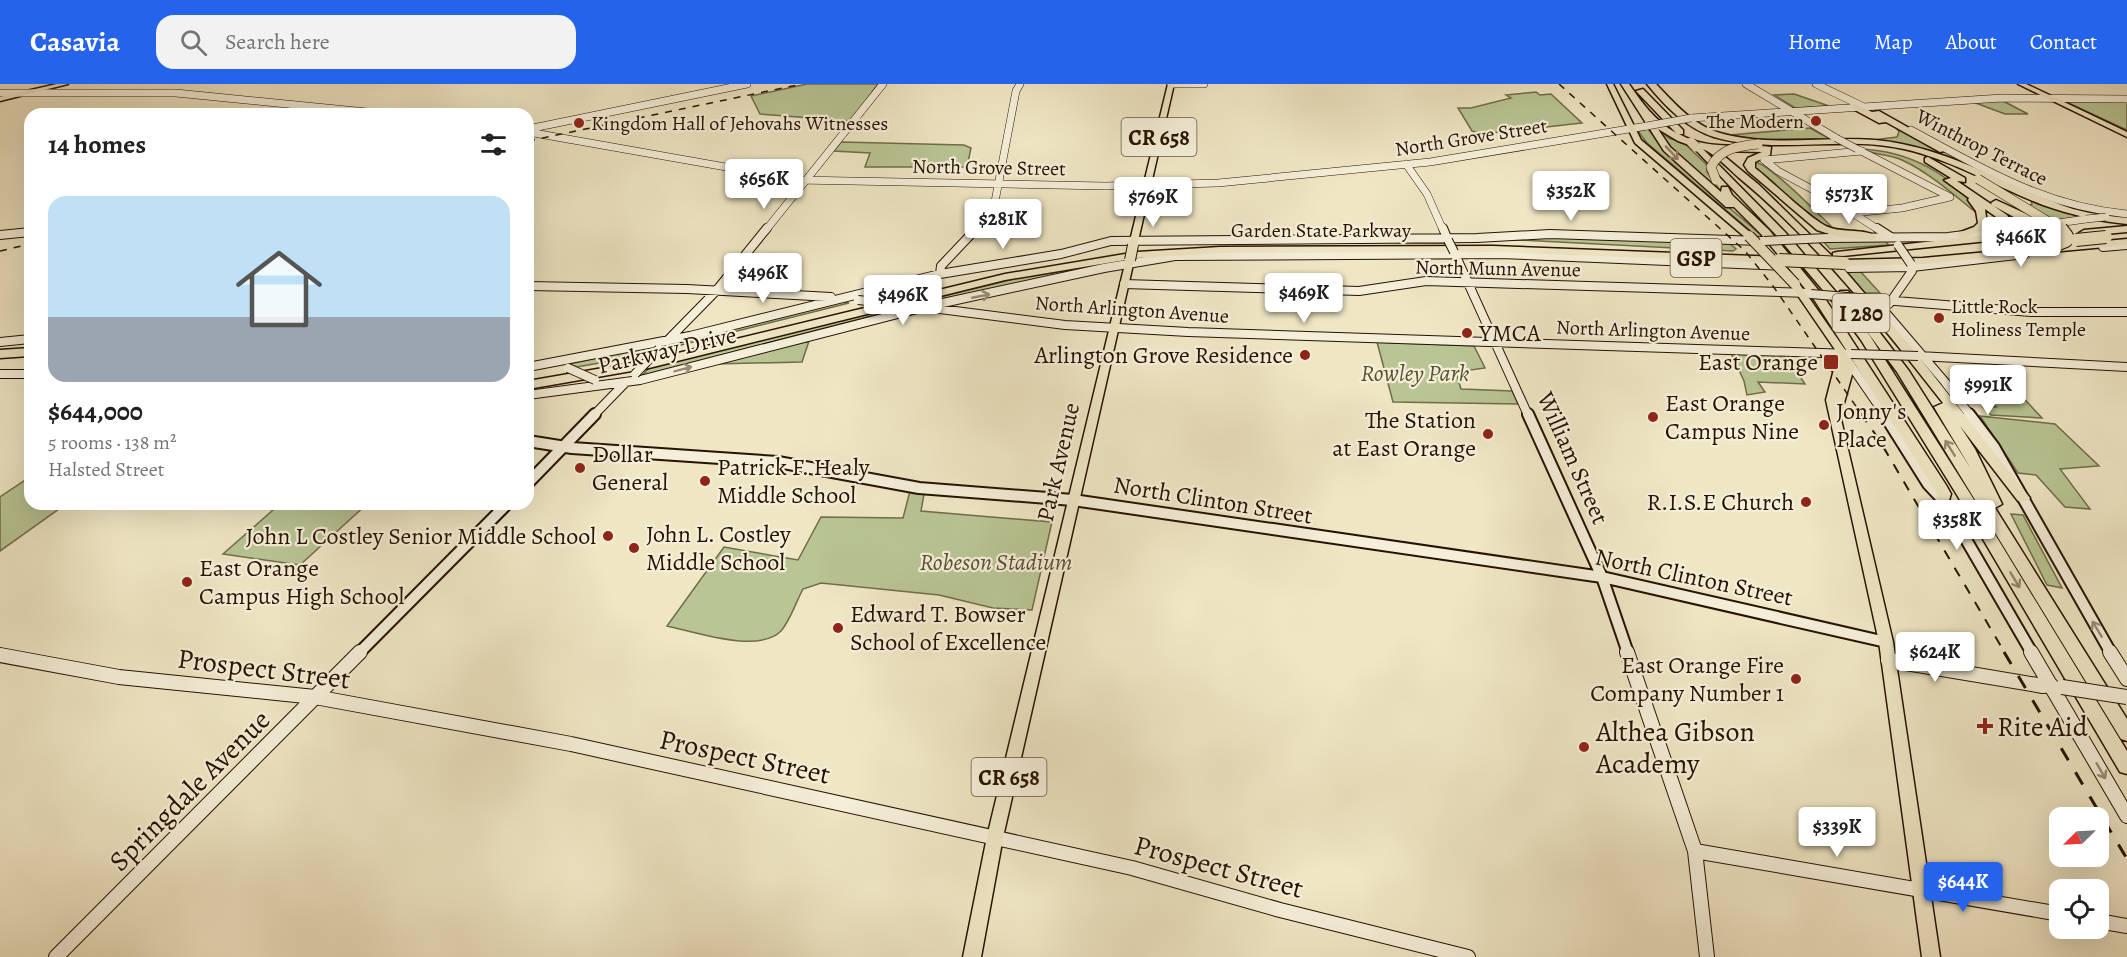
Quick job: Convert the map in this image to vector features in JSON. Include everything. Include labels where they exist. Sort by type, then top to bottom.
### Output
[{"type":"highway","points":[[1624,84],[1653,122],[1669,135],[1699,146],[1735,151],[1833,142],[1875,147],[1924,159],[1964,181],[2013,213],[2047,228],[2089,238],[2127,242]]},
{"type":"highway","name":"I 280","points":[[1634,84],[1656,109],[1701,146],[1808,250],[1877,334],[1910,383],[2127,734]]},
{"type":"highway","name":"I 280","points":[[1646,84],[1795,250],[1844,308],[1881,360],[2127,767]]},
{"type":"highway","points":[[1651,84],[1692,123],[1708,131],[1739,139],[1847,140],[1886,138],[1896,133],[1890,126],[1860,107]]},
{"type":"highway","points":[[1639,105],[1658,138],[1675,158],[1816,294],[1847,338],[1939,485],[1944,494],[1943,500]]},
{"type":"highway","points":[[1876,113],[2035,200],[2100,219],[2127,221]]},
{"type":"highway","points":[[1847,140],[1902,147],[1954,161],[1998,181]]},
{"type":"highway","points":[[1793,141],[1733,149],[1717,157],[1711,167],[1716,180],[1725,189],[1778,239],[1795,250]]},
{"type":"highway","points":[[1833,142],[1752,159],[1750,168],[1801,212],[1829,232],[1872,237]]},
{"type":"highway","points":[[1701,146],[1745,177],[1856,290],[1932,380],[2023,498]]},
{"type":"highway","points":[[1843,261],[1988,238],[2006,231],[2008,225],[2003,217],[1917,159],[1875,147]]},
{"type":"highway","points":[[1902,147],[1947,162],[2062,228],[2067,236],[2066,241],[2049,248]]},
{"type":"highway","points":[[1767,156],[1749,157],[1745,161],[1745,167],[1799,222],[1819,250]]},
{"type":"highway","points":[[1948,179],[1975,202],[1984,218],[1983,225],[1978,229],[1955,237]]},
{"type":"highway","points":[[1725,189],[1727,195],[1776,253],[1843,261],[1923,261],[2127,242]]},
{"type":"highway","points":[[1843,261],[1932,255],[2127,229]]},
{"type":"highway","points":[[1843,261],[1918,250],[2060,236],[2106,237],[2127,234]]},
{"type":"highway","name":"Garden State Parkway","points":[[534,377],[645,358],[993,273],[1134,249],[1225,244],[1481,243],[1776,253]]},
{"type":"highway","name":"Garden State Parkway","points":[[534,384],[649,364],[1005,277],[1137,255],[1228,250],[1484,249],[1776,253]]},
{"type":"highway","points":[[1856,290],[1912,365],[1964,441],[2028,575]]},
{"type":"highway","points":[[0,354],[24,352]]},
{"type":"highway","points":[[0,361],[24,359]]},
{"type":"main road","points":[[0,99],[65,84]]},
{"type":"main road","points":[[534,129],[747,84]]},
{"type":"main road","points":[[534,477],[716,291],[883,84]]},
{"type":"main road","points":[[940,273],[941,266],[991,216],[1016,91],[1020,84]]},
{"type":"main road","points":[[1171,84],[1204,84]]},
{"type":"main road","name":"Park Avenue","points":[[972,957],[995,837],[1171,84]]},
{"type":"main road","points":[[1610,84],[1630,129],[1641,144],[1749,236],[1802,290],[1848,357],[1928,484],[1943,500],[2056,686],[2127,816]]},
{"type":"main road","points":[[1746,84],[1775,100],[1833,142],[1860,150],[1950,197],[1902,208],[1853,213]]},
{"type":"main road","name":"Winthrop Terrace","points":[[1816,84],[2053,201],[2088,211],[2127,214]]},
{"type":"main road","points":[[2021,84],[2127,135]]},
{"type":"main road","points":[[0,93],[176,93],[327,108]]},
{"type":"main road","name":"North Grove Street","points":[[534,131],[804,180],[1218,183],[1406,165],[1691,118],[2049,97],[2127,99]]},
{"type":"main road","points":[[1626,118],[1647,126]]},
{"type":"main road","points":[[1767,156],[1860,150]]},
{"type":"main road","points":[[1767,156],[1783,173],[1891,237],[1912,266]]},
{"type":"main road","name":"William Street","points":[[1406,165],[1427,194],[1469,282],[1602,577],[1695,851],[1707,957]]},
{"type":"main road","points":[[1776,253],[1828,238],[1955,237],[2127,214]]},
{"type":"main road","points":[[0,235],[24,233]]},
{"type":"main road","name":"Parkway Drive","points":[[534,366],[667,341],[940,273],[1061,254],[1099,243],[1120,240],[1134,243],[1448,239],[1550,234],[1776,253]]},
{"type":"main road","points":[[1843,261],[1912,266],[2127,242]]},
{"type":"main road","name":"Parkway Drive","points":[[534,394],[626,383],[923,307],[1129,262],[1192,255],[1776,253]]},
{"type":"main road","points":[[1889,315],[1886,308],[1912,266]]},
{"type":"main road","name":"North Munn Avenue","points":[[1124,284],[1359,291],[1420,281],[1802,290],[1872,299],[2046,314],[2080,315],[2127,312]]},
{"type":"main road","name":"North Arlington Avenue","points":[[534,286],[716,291],[840,298],[1065,325],[1115,328],[1848,357],[1920,356],[2127,367]]},
{"type":"main road","points":[[1872,299],[1889,315],[1989,440],[2078,598],[2127,679]]},
{"type":"main road","points":[[0,342],[24,340]]},
{"type":"main road","points":[[1848,357],[1839,403],[1833,405],[1886,642],[1931,957]]},
{"type":"main road","points":[[553,364],[595,380],[593,385],[578,389]]},
{"type":"main road","points":[[0,374],[24,374]]},
{"type":"main road","name":"North Clinton Street","points":[[534,442],[778,462],[920,488],[1074,500],[1602,577],[1886,642]]},
{"type":"main road","name":"Springdale Avenue","points":[[56,957],[501,510]]},
{"type":"main road","name":"Prospect Street","points":[[0,655],[119,677],[315,697],[571,744],[1132,868],[1280,910],[1468,957]]},
{"type":"main road","points":[[1888,660],[2043,686],[2127,697]]},
{"type":"main road","points":[[1695,851],[2049,912]]},
{"type":"main road","points":[[2109,923],[2127,926]]},
{"type":"green space","points":[[807,84],[878,84],[851,121],[760,114],[751,96]]},
{"type":"green space","points":[[1536,92],[1540,95],[1551,94],[1582,123],[1482,134],[1472,131],[1458,108],[1471,108],[1511,98],[1506,95]]},
{"type":"green space","points":[[1794,94],[1829,106],[1795,108],[1774,95]]},
{"type":"green space","points":[[2062,100],[2127,100],[2127,130]]},
{"type":"green space","points":[[2003,101],[2028,114],[2005,114],[1973,102]]},
{"type":"green space","points":[[1896,127],[1958,159],[1905,145],[1873,140],[1897,137],[1899,132]]},
{"type":"green space","points":[[1810,128],[1830,139],[1754,139],[1730,135]]},
{"type":"green space","points":[[1648,129],[1675,162],[1765,238],[1760,239],[1647,143],[1638,131]]},
{"type":"green space","points":[[1657,129],[1669,138],[1685,144],[1707,165],[1707,172],[1727,200],[1674,151]]},
{"type":"green space","points":[[841,142],[964,145],[971,148],[967,167],[865,167],[870,153],[834,151]]},
{"type":"green space","points":[[1861,149],[1896,154],[1929,167],[1957,188],[1979,215],[1942,185],[1912,165],[1897,158]]},
{"type":"green space","points":[[1754,162],[1761,164],[1781,179],[1831,226],[1821,226],[1753,167]]},
{"type":"green space","points":[[2031,200],[2083,216],[2054,221],[2028,206],[2032,204]]},
{"type":"green space","points":[[1522,237],[1729,243],[1736,249],[1733,251],[1499,239]]},
{"type":"green space","points":[[1884,240],[1889,245],[1830,249],[1823,241]]},
{"type":"green space","points":[[1116,260],[1118,262],[924,304],[915,303],[1018,278]]},
{"type":"green space","points":[[1843,271],[1860,271],[1880,293],[1865,293]]},
{"type":"green space","points":[[833,301],[849,303],[669,348],[673,344]]},
{"type":"green space","points":[[889,308],[898,309],[642,376],[649,368]]},
{"type":"green space","points":[[809,341],[802,362],[715,364]]},
{"type":"green space","name":"Rowley Park","points":[[1377,342],[1474,346],[1485,368],[1456,372],[1461,389],[1512,391],[1518,404],[1393,402]]},
{"type":"green space","points":[[652,347],[645,355],[577,367],[569,364]]},
{"type":"green space","points":[[1731,353],[1785,355],[1805,384],[1758,382],[1765,392],[1747,395],[1744,381]]},
{"type":"green space","points":[[1976,385],[2013,387],[2042,418],[1991,415],[1983,407],[1996,407]]},
{"type":"green space","points":[[1980,416],[2055,424],[2099,466],[2060,469],[2090,509],[2065,507],[2036,475],[2018,473]]},
{"type":"green space","points":[[24,481],[24,510],[58,510],[0,551],[0,497]]},
{"type":"green space","name":"Robeson Stadium","points":[[910,491],[924,494],[921,511],[1052,522],[1032,610],[993,608],[939,595],[821,583],[803,589],[784,627],[771,638],[742,641],[667,626],[724,547],[798,560],[821,517],[903,518]]},
{"type":"green space","points":[[273,510],[360,510],[300,565],[223,554]]},
{"type":"green space","points":[[2011,514],[2023,515],[2062,588],[2047,585]]},
{"type":"railway","points":[[534,140],[802,84]]},
{"type":"railway","points":[[1559,84],[1745,251],[1773,286],[1862,415]]},
{"type":"railway","points":[[0,251],[24,245]]},
{"type":"railway","points":[[1861,414],[1878,438],[2005,653]]},
{"type":"railway","points":[[2004,652],[2127,859]]},
{"type":"place","name":"The Modern","points":[[1816,121]]},
{"type":"place","name":"Kingdom Hall of Jehovahs Witnesses","points":[[579,123]]},
{"type":"place","name":"Little Rock Holiness Temple","points":[[1939,318]]},
{"type":"place","name":"YMCA","points":[[1467,333]]},
{"type":"place","name":"Arlington Grove Residence","points":[[1305,355]]},
{"type":"place","name":"East Orange","points":[[1831,362]]},
{"type":"place","name":"East Orange Campus Nine","points":[[1653,417]]},
{"type":"place","name":"Jonny's Place","points":[[1824,425]]},
{"type":"place","name":"The Station at East Orange","points":[[1488,434]]},
{"type":"place","name":"Dollar General","points":[[580,468]]},
{"type":"place","name":"Patrick F. Healy Middle School","points":[[705,481]]},
{"type":"place","name":"R.I.S.E Church","points":[[1806,502]]},
{"type":"place","name":"John L Costley Senior Middle School","points":[[608,536]]},
{"type":"place","name":"John L. Costley Middle School","points":[[634,548]]},
{"type":"place","name":"East Orange Campus High School","points":[[187,582]]},
{"type":"place","name":"Edward T. Bowser School of Excellence","points":[[838,628]]},
{"type":"place","name":"East Orange Fire Company Number 1","points":[[1796,679]]},
{"type":"place","name":"Rite Aid","points":[[1985,726]]},
{"type":"place","name":"Althea Gibson Academy","points":[[1584,747]]}]
